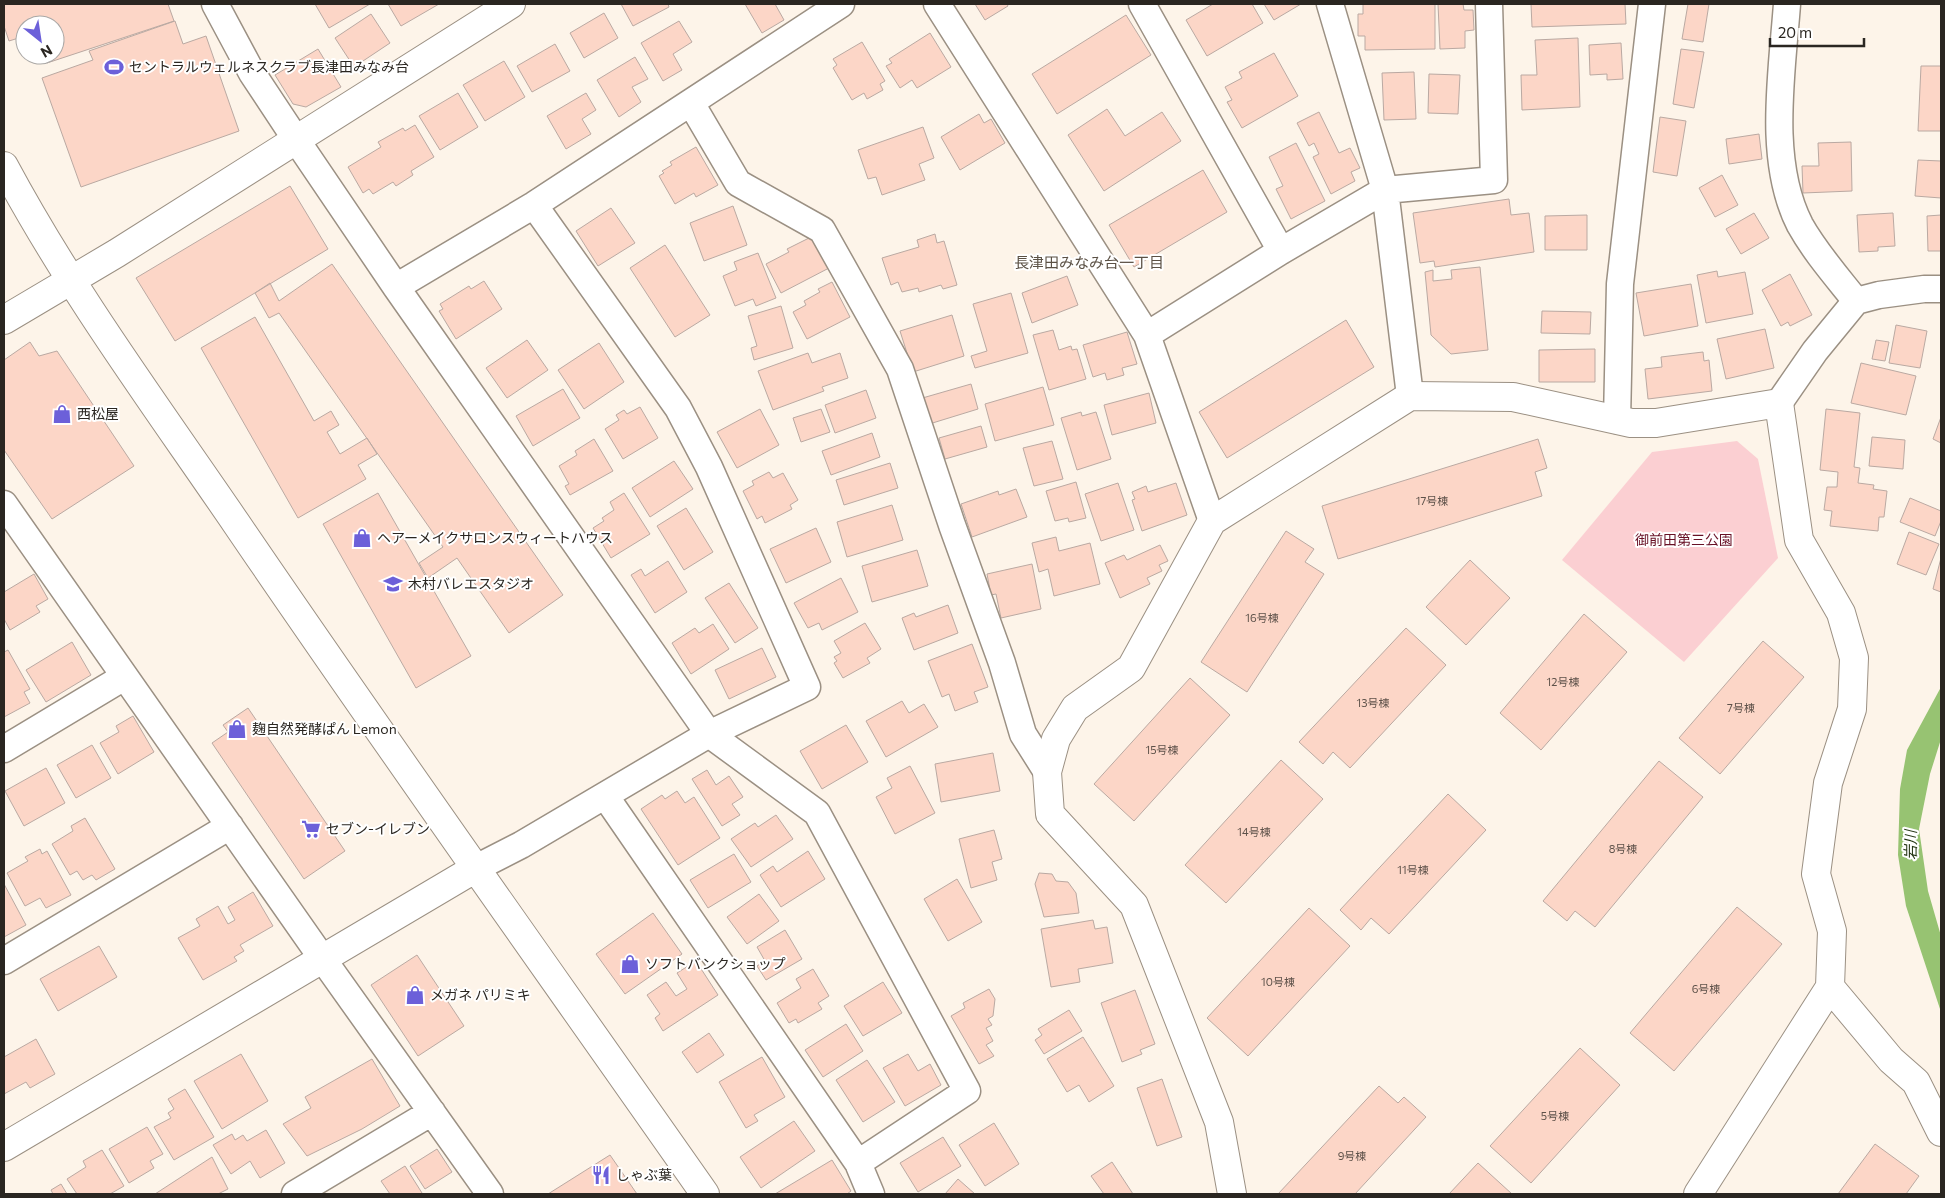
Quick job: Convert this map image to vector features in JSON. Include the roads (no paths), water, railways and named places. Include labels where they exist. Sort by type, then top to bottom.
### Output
[{"type":"street","points":[[215,4],[252,73],[297,141],[396,287],[709,734],[817,813],[967,1091],[858,1163]]},
{"type":"street","points":[[4,320],[117,253],[297,141],[511,4]]},
{"type":"street","points":[[396,287],[534,205],[841,4]]},
{"type":"street","points":[[937,4],[1147,335],[1212,521]]},
{"type":"street","points":[[1142,4],[1281,251]]},
{"type":"street","points":[[1330,4],[1385,190],[1410,396]]},
{"type":"street","points":[[1147,335],[1281,251],[1385,190],[1494,180],[1490,4]]},
{"type":"street","points":[[1617,420],[1620,284],[1652,4]]},
{"type":"street","points":[[1787,4],[1778,116],[1782,157],[1790,196],[1800,224],[1816,250],[1856,301]]},
{"type":"street","points":[[691,103],[738,183],[822,230],[900,369],[952,525],[1002,663],[1023,734],[1047,772]]},
{"type":"street","points":[[4,166],[71,280],[258,555],[704,1194]]},
{"type":"street","points":[[4,1146],[476,868],[521,846],[606,797],[709,734],[807,687],[709,467],[678,408],[534,205]]},
{"type":"street","points":[[1698,1194],[1830,987],[1832,931],[1816,874],[1828,784],[1852,709],[1854,658],[1841,613],[1799,540],[1779,403],[1816,351],[1856,301],[1897,292],[1941,289]]},
{"type":"street","points":[[1232,1194],[1219,1122],[1134,905],[1050,814],[1047,772],[1056,738],[1075,708],[1131,668],[1212,521],[1410,396],[1513,397],[1631,424],[1656,423],[1779,403]]},
{"type":"street","points":[[4,504],[11,531],[124,678],[490,1194]]},
{"type":"street","points":[[4,749],[124,678]]},
{"type":"street","points":[[606,797],[858,1163],[871,1194]]},
{"type":"street","points":[[4,961],[230,826]]},
{"type":"street","points":[[1830,987],[1891,1060],[1916,1082],[1941,1132]]},
{"type":"street","points":[[295,1194],[432,1112]]},
{"type":"water","name":"岩川","points":[[1941,687],[1941,739],[1930,774],[1919,829],[1928,891],[1941,936],[1941,1012],[1906,906],[1898,855],[1900,789],[1907,750]]},
{"type":"place","name":"セントラルウェルネスクラブ長津田みなみ台","points":[[114,67]]},
{"type":"place","name":"西松屋","points":[[62,414]]},
{"type":"place","name":"ヘアーメイクサロンスウィートハウス","points":[[362,538]]},
{"type":"place","name":"木村バレエスタジオ","points":[[393,584]]},
{"type":"place","name":"麹自然発酵ぱん Lemon","points":[[237,729]]},
{"type":"place","name":"セブン-イレブン","points":[[311,829]]},
{"type":"place","name":"ソフトバンクショップ","points":[[630,964]]},
{"type":"place","name":"メガネ パリミキ","points":[[415,995]]},
{"type":"place","name":"しゃぶ葉","points":[[601,1175]]},
{"type":"district","name":"長津田みなみ台一丁目","points":[[1089,263]]},
{"type":"park label","name":"御前田第三公園","points":[[1684,540]]}]
